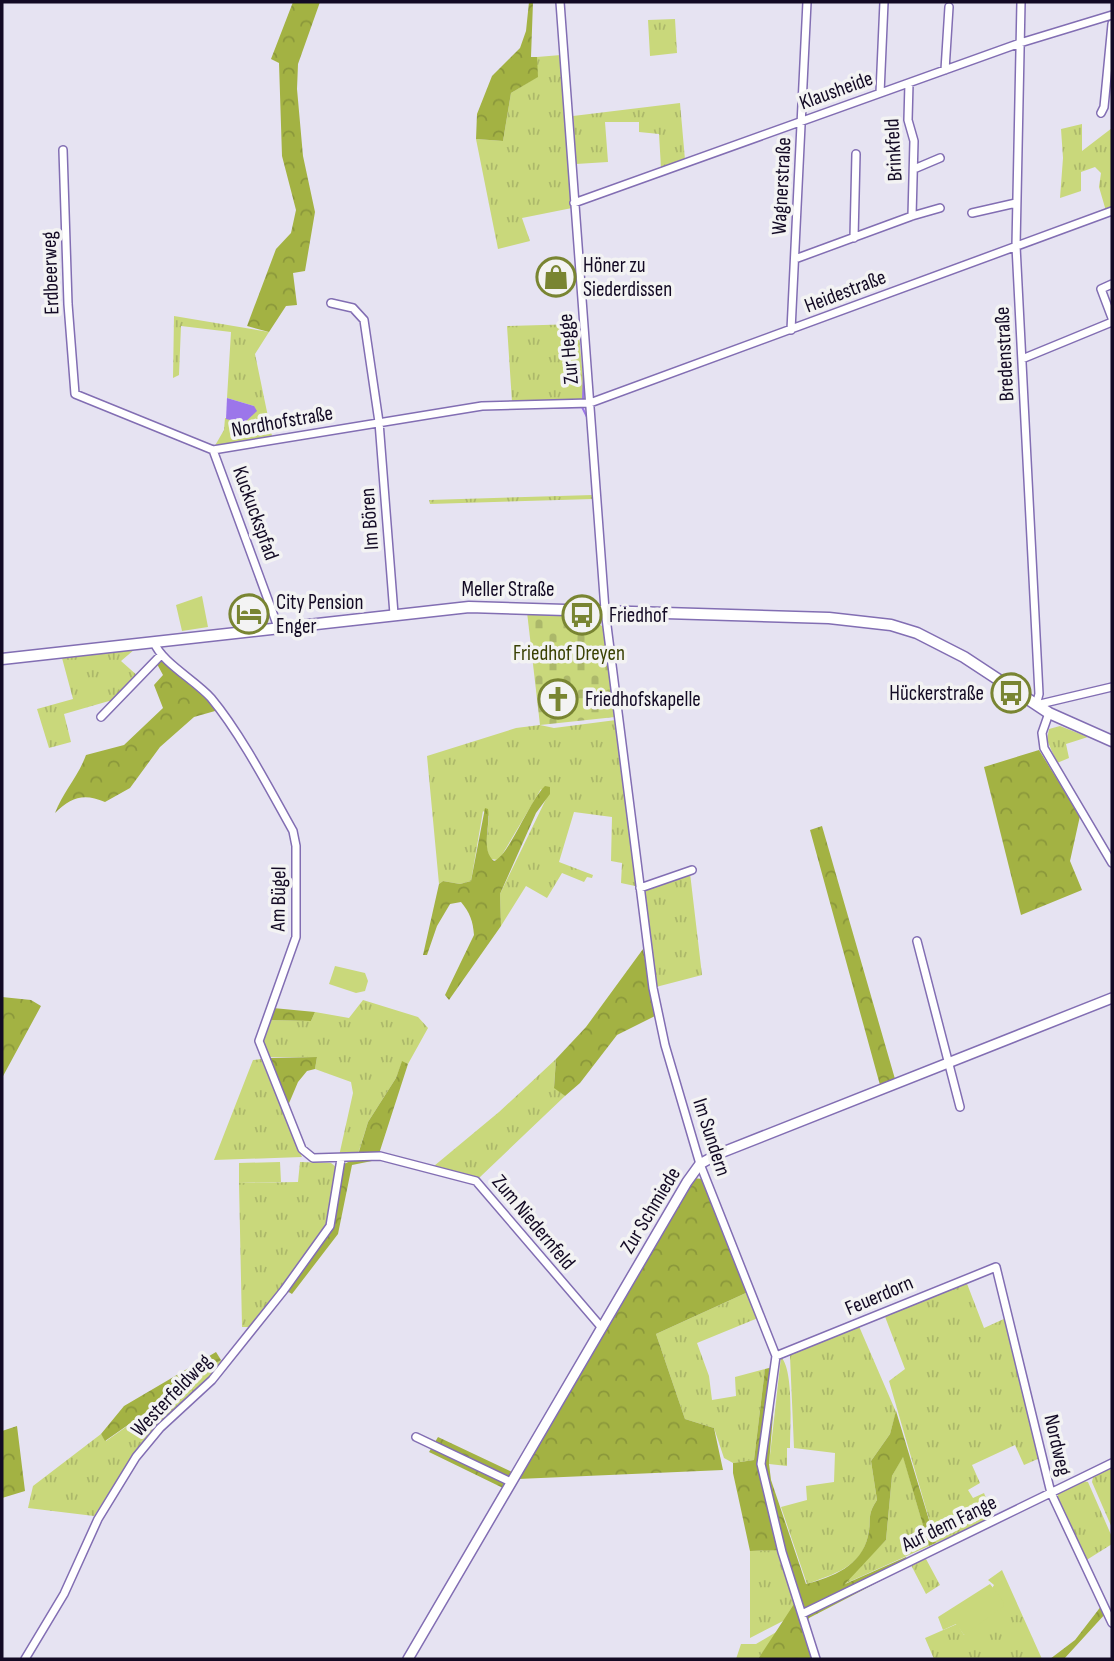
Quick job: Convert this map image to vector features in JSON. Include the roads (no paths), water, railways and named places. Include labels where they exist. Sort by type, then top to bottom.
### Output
[{"type":"main road","name":"Meller Straße","points":[[2,659],[469,607],[829,618],[891,625],[917,633],[946,646],[1049,713],[1112,741]]},
{"type":"street","name":"Zur Hegge","points":[[560,2],[605,610]]},
{"type":"street","name":"Wagnerstraße","points":[[791,330],[807,2]]},
{"type":"street","points":[[880,93],[884,2]]},
{"type":"street","name":"Bredenstraße","points":[[1021,2],[1016,246],[1039,694],[1036,705]]},
{"type":"street","points":[[945,70],[949,7]]},
{"type":"street","name":"Klausheide","points":[[574,202],[1020,43],[1112,15]]},
{"type":"street","points":[[1101,113],[1104,107],[1112,15]]},
{"type":"street","name":"Brinkfeld","points":[[909,83],[908,120],[914,141],[912,216]]},
{"type":"street","name":"Erdbeerweg","points":[[63,150],[68,304],[75,394]]},
{"type":"street","points":[[853,238],[856,154]]},
{"type":"street","points":[[914,169],[940,158]]},
{"type":"street","points":[[972,213],[1016,203]]},
{"type":"street","points":[[795,259],[940,208]]},
{"type":"street","name":"Heidestraße","points":[[590,403],[1112,211]]},
{"type":"street","points":[[1022,359],[1112,320],[1101,289],[1112,284]]},
{"type":"street","points":[[331,303],[353,307],[364,320],[379,422]]},
{"type":"street","name":"Nordhofstraße","points":[[75,394],[213,450],[482,406],[590,403]]},
{"type":"street","name":"Im Bören","points":[[379,422],[394,614]]},
{"type":"street","name":"Kuckuckspfad","points":[[213,450],[278,627]]},
{"type":"street","name":"Im Sundern","points":[[605,610],[658,1015],[700,1164],[776,1356],[761,1464],[782,1552],[816,1659]]},
{"type":"street","name":"Am Bügel","points":[[154,642],[161,655],[210,697],[293,831],[296,846],[296,937],[259,1041],[302,1149],[313,1158],[341,1159]]},
{"type":"street","points":[[101,717],[161,655]]},
{"type":"street","points":[[1036,705],[1112,687]]},
{"type":"street","points":[[1049,713],[1042,733],[1044,748],[1112,863]]},
{"type":"street","points":[[640,888],[692,870]]},
{"type":"street","points":[[917,941],[960,1107]]},
{"type":"street","name":"Zur Schmiede","points":[[408,1659],[700,1164],[769,1133],[1112,998]]},
{"type":"street","name":"Zum Niedernfeld","points":[[341,1159],[380,1156],[476,1181],[602,1328]]},
{"type":"street","name":"Westerfeldweg","points":[[25,1659],[64,1594],[98,1519],[136,1457],[160,1428],[212,1380],[285,1290],[330,1226],[341,1159]]},
{"type":"street","name":"Feuerdorn","points":[[776,1356],[996,1267]]},
{"type":"street","name":"Nordweg","points":[[996,1267],[1051,1493],[1112,1623]]},
{"type":"street","points":[[416,1437],[511,1482]]},
{"type":"street","name":"Auf dem Fange","points":[[802,1614],[1112,1463]]},
{"type":"waterway","points":[[583,400],[584,368]]},
{"type":"waterway","points":[[550,408],[582,407],[587,417]]},
{"type":"place","name":"Höner zu Siederdissen","points":[[556,277]]},
{"type":"place","name":"City Pension Enger","points":[[249,614]]},
{"type":"place","name":"Friedhof","points":[[582,615]]},
{"type":"place","name":"Hückerstraße","points":[[1011,693]]},
{"type":"place","name":"Friedhofskapelle","points":[[558,699]]},
{"type":"park label","name":"Friedhof Dreyen","points":[[569,653]]}]
